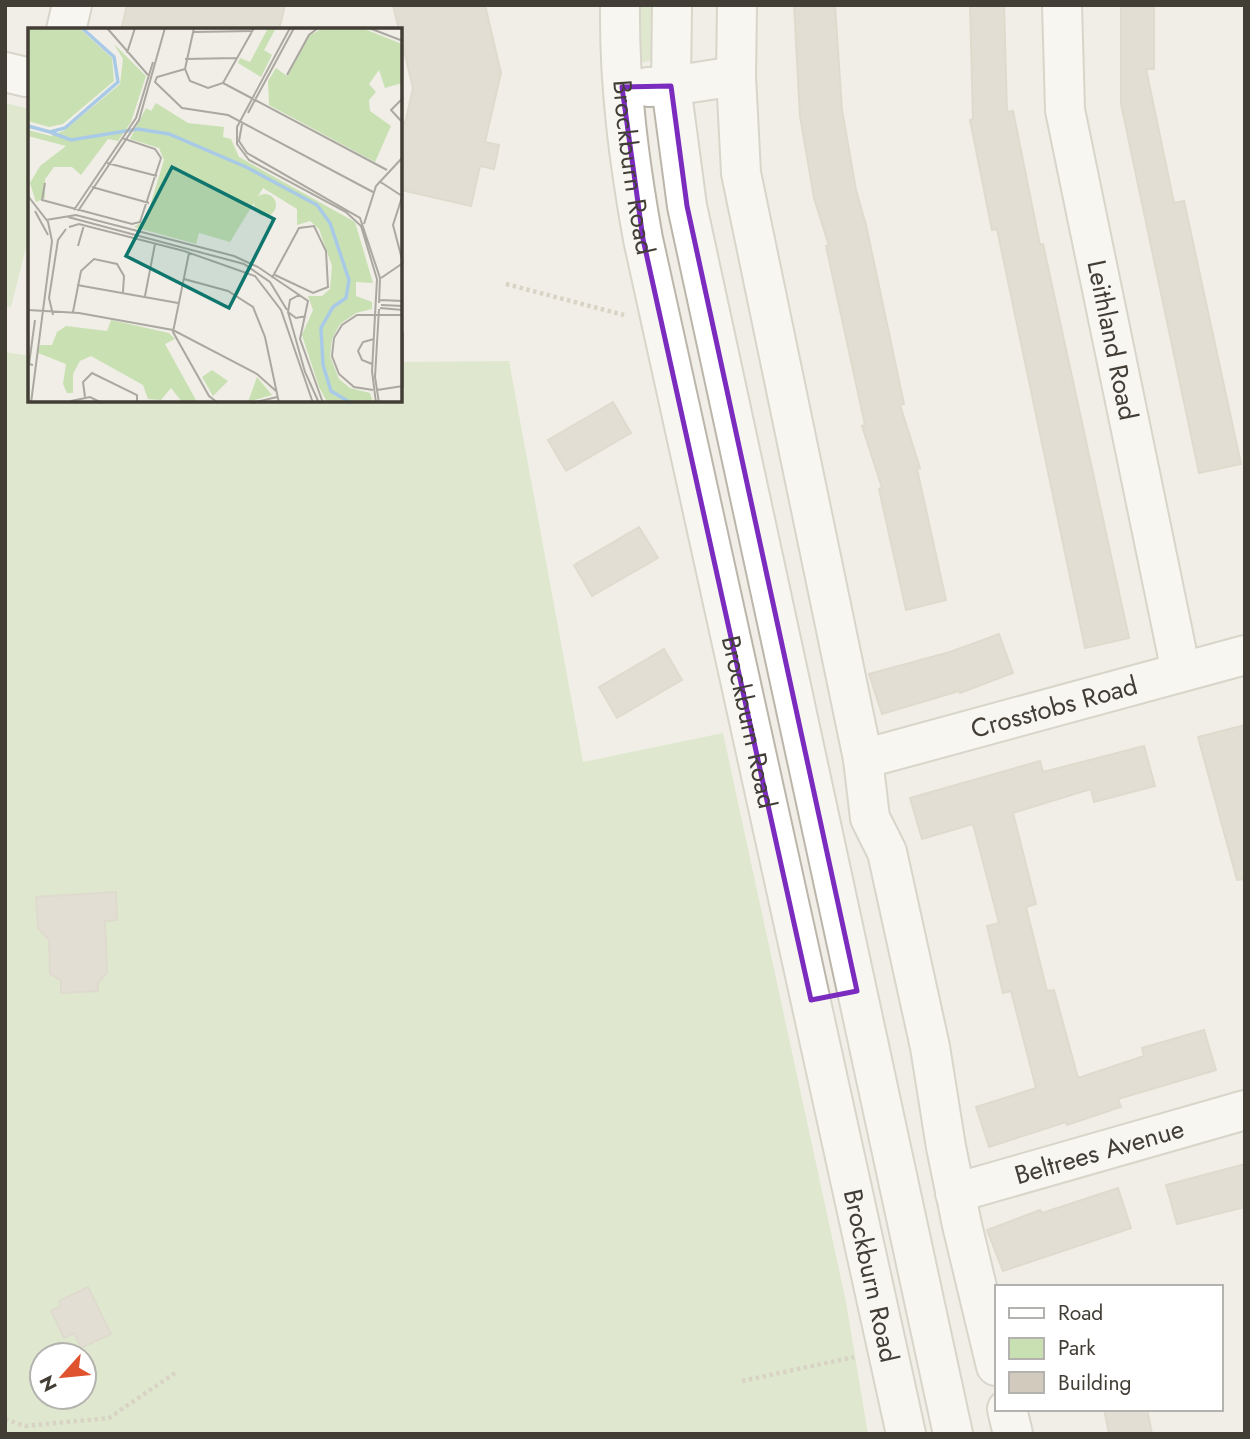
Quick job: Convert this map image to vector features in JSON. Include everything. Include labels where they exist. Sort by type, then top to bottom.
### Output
[{"type":"street","points":[[66,28],[72,5]]},
{"type":"street","name":"Brockburn Road","points":[[620,5],[626,140],[643,239],[906,1434]]},
{"type":"street","name":"Brockburn Road","points":[[672,5],[671,86],[687,206],[953,1434]]},
{"type":"street","points":[[737,5],[736,76],[741,173],[863,759],[870,818],[887,852],[930,1047],[955,1193],[995,1362]]},
{"type":"street","name":"Leithland Road","points":[[1062,5],[1065,110],[1181,672]]},
{"type":"street","points":[[5,72],[28,76]]},
{"type":"street","points":[[622,88],[671,86],[736,76]]},
{"type":"street","name":"Crosstobs Road","points":[[863,759],[1245,655]]},
{"type":"street","points":[[811,1000],[857,991]]},
{"type":"street","name":"Beltrees Avenue","points":[[955,1193],[1245,1110]]},
{"type":"street","points":[[1007,1411],[1013,1434]]},
{"type":"path","points":[[506,284],[635,318]]},
{"type":"path","points":[[742,1381],[861,1355]]},
{"type":"path","points":[[5,1419],[26,1426],[109,1418],[176,1373]]},
{"type":"highlighted area","points":[[671,86],[687,206],[857,991],[811,1000],[643,239],[622,87]]},
{"type":"green space","points":[[636,5],[651,5],[651,60],[646,62],[636,61]]},
{"type":"green space","points":[[5,103],[28,109],[28,240],[11,307],[5,306]]},
{"type":"green space","points":[[5,352],[28,356],[28,402],[402,402],[402,362],[509,361],[583,762],[723,733],[846,1302],[868,1434],[5,1434]]},
{"type":"building","points":[[127,5],[285,5],[279,28],[121,28]]},
{"type":"building","points":[[393,5],[485,5],[501,73],[485,142],[499,145],[494,169],[480,166],[471,206],[402,190],[402,122],[405,123],[413,88],[402,42],[402,28],[399,28]]},
{"type":"building","points":[[794,5],[835,5],[842,110],[856,190],[904,404],[900,405],[920,468],[917,469],[946,600],[906,610],[879,489],[882,488],[862,426],[865,425],[826,246],[829,246],[814,198],[800,116]]},
{"type":"building","points":[[970,5],[1004,5],[1007,112],[1013,111],[1040,245],[1043,244],[1129,638],[1085,648],[997,229],[992,230],[970,120],[973,119]]},
{"type":"building","points":[[1121,5],[1154,5],[1154,69],[1146,69],[1174,203],[1184,201],[1241,464],[1199,473],[1121,104]]},
{"type":"building","points":[[613,402],[631,433],[566,471],[548,440]]},
{"type":"building","points":[[639,527],[658,558],[592,596],[574,565]]},
{"type":"building","points":[[999,634],[1013,673],[960,693],[959,691],[882,714],[869,674],[950,652]]},
{"type":"building","points":[[664,649],[682,680],[617,718],[599,687]]},
{"type":"building","points":[[1245,725],[1245,879],[1237,880],[1198,737]]},
{"type":"building","points":[[1144,746],[1155,786],[1094,802],[1091,789],[1013,813],[1036,904],[1026,907],[1047,991],[1054,990],[1078,1078],[1144,1056],[1142,1048],[1204,1030],[1216,1070],[1118,1099],[1121,1107],[989,1147],[976,1107],[1036,1088],[1011,991],[1003,993],[987,926],[999,923],[973,824],[922,839],[910,798],[1040,761],[1043,772]]},
{"type":"building","points":[[116,892],[117,920],[105,921],[107,973],[98,983],[98,991],[61,993],[61,980],[50,974],[49,940],[38,928],[36,897]]},
{"type":"building","points":[[1245,1164],[1245,1207],[1177,1224],[1166,1185]]},
{"type":"building","points":[[1118,1188],[1131,1228],[1003,1271],[987,1230],[1040,1210],[1042,1213]]},
{"type":"building","points":[[88,1287],[111,1334],[96,1341],[78,1341],[74,1333],[64,1338],[51,1311],[61,1306],[59,1301]]},
{"type":"building","points":[[1104,1411],[1147,1411],[1152,1434],[1109,1434]]}]
